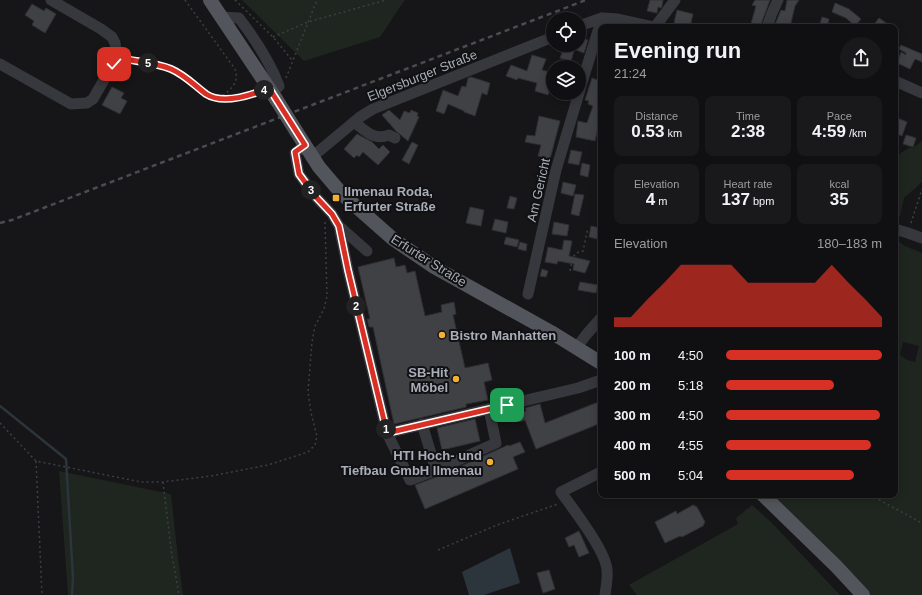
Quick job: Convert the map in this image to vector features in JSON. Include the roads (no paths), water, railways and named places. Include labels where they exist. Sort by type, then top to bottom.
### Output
[{"type":"main road","name":"Erfurter Straße","points":[[210,0],[309,151],[342,194],[393,239],[434,267],[577,347],[598,361]]},
{"type":"main road","points":[[766,498],[836,566],[863,595]]},
{"type":"street","points":[[0,64],[63,101],[71,104],[79,104],[86,103],[93,99],[117,57],[112,36],[51,0]]},
{"type":"street","points":[[656,24],[676,0]]},
{"type":"street","points":[[768,24],[778,0]]},
{"type":"street","points":[[586,24],[602,18],[618,19],[640,24]]},
{"type":"street","name":"Am Gericht","points":[[600,24],[602,18]]},
{"type":"street","name":"Am Gericht","points":[[586,69],[598,31]]},
{"type":"street","name":"Elgersburger Straße","points":[[309,151],[373,109],[546,40]]},
{"type":"street","points":[[898,82],[922,93]]},
{"type":"street","name":"Am Gericht","points":[[528,294],[553,184],[577,100]]},
{"type":"street","points":[[354,122],[375,137],[381,138],[389,135],[395,138]]},
{"type":"street","points":[[309,151],[295,152],[299,174],[332,214],[339,226],[367,251]]},
{"type":"street","points":[[339,226],[387,433],[410,480],[496,443],[489,409]]},
{"type":"street","points":[[898,230],[922,238]]},
{"type":"street","points":[[577,347],[598,321]]},
{"type":"street","points":[[387,433],[578,388],[598,381]]},
{"type":"street","points":[[422,424],[436,470]]},
{"type":"street","points":[[598,474],[561,492],[594,540],[605,562],[607,570],[605,595]]},
{"type":"waterway","points":[[0,406],[66,459],[73,578],[72,595]]},
{"type":"railway","points":[[0,223],[12,220],[586,0]]},
{"type":"place","name":"Ilmenau Roda, Erfurter Straße","points":[[336,198]]},
{"type":"place","name":"Bistro Manhatten","points":[[442,335]]},
{"type":"place","name":"SB-Hit Möbel","points":[[456,379]]},
{"type":"place","name":"HTI Hoch- und Tiefbau GmbH Ilmenau","points":[[490,462]]}]
